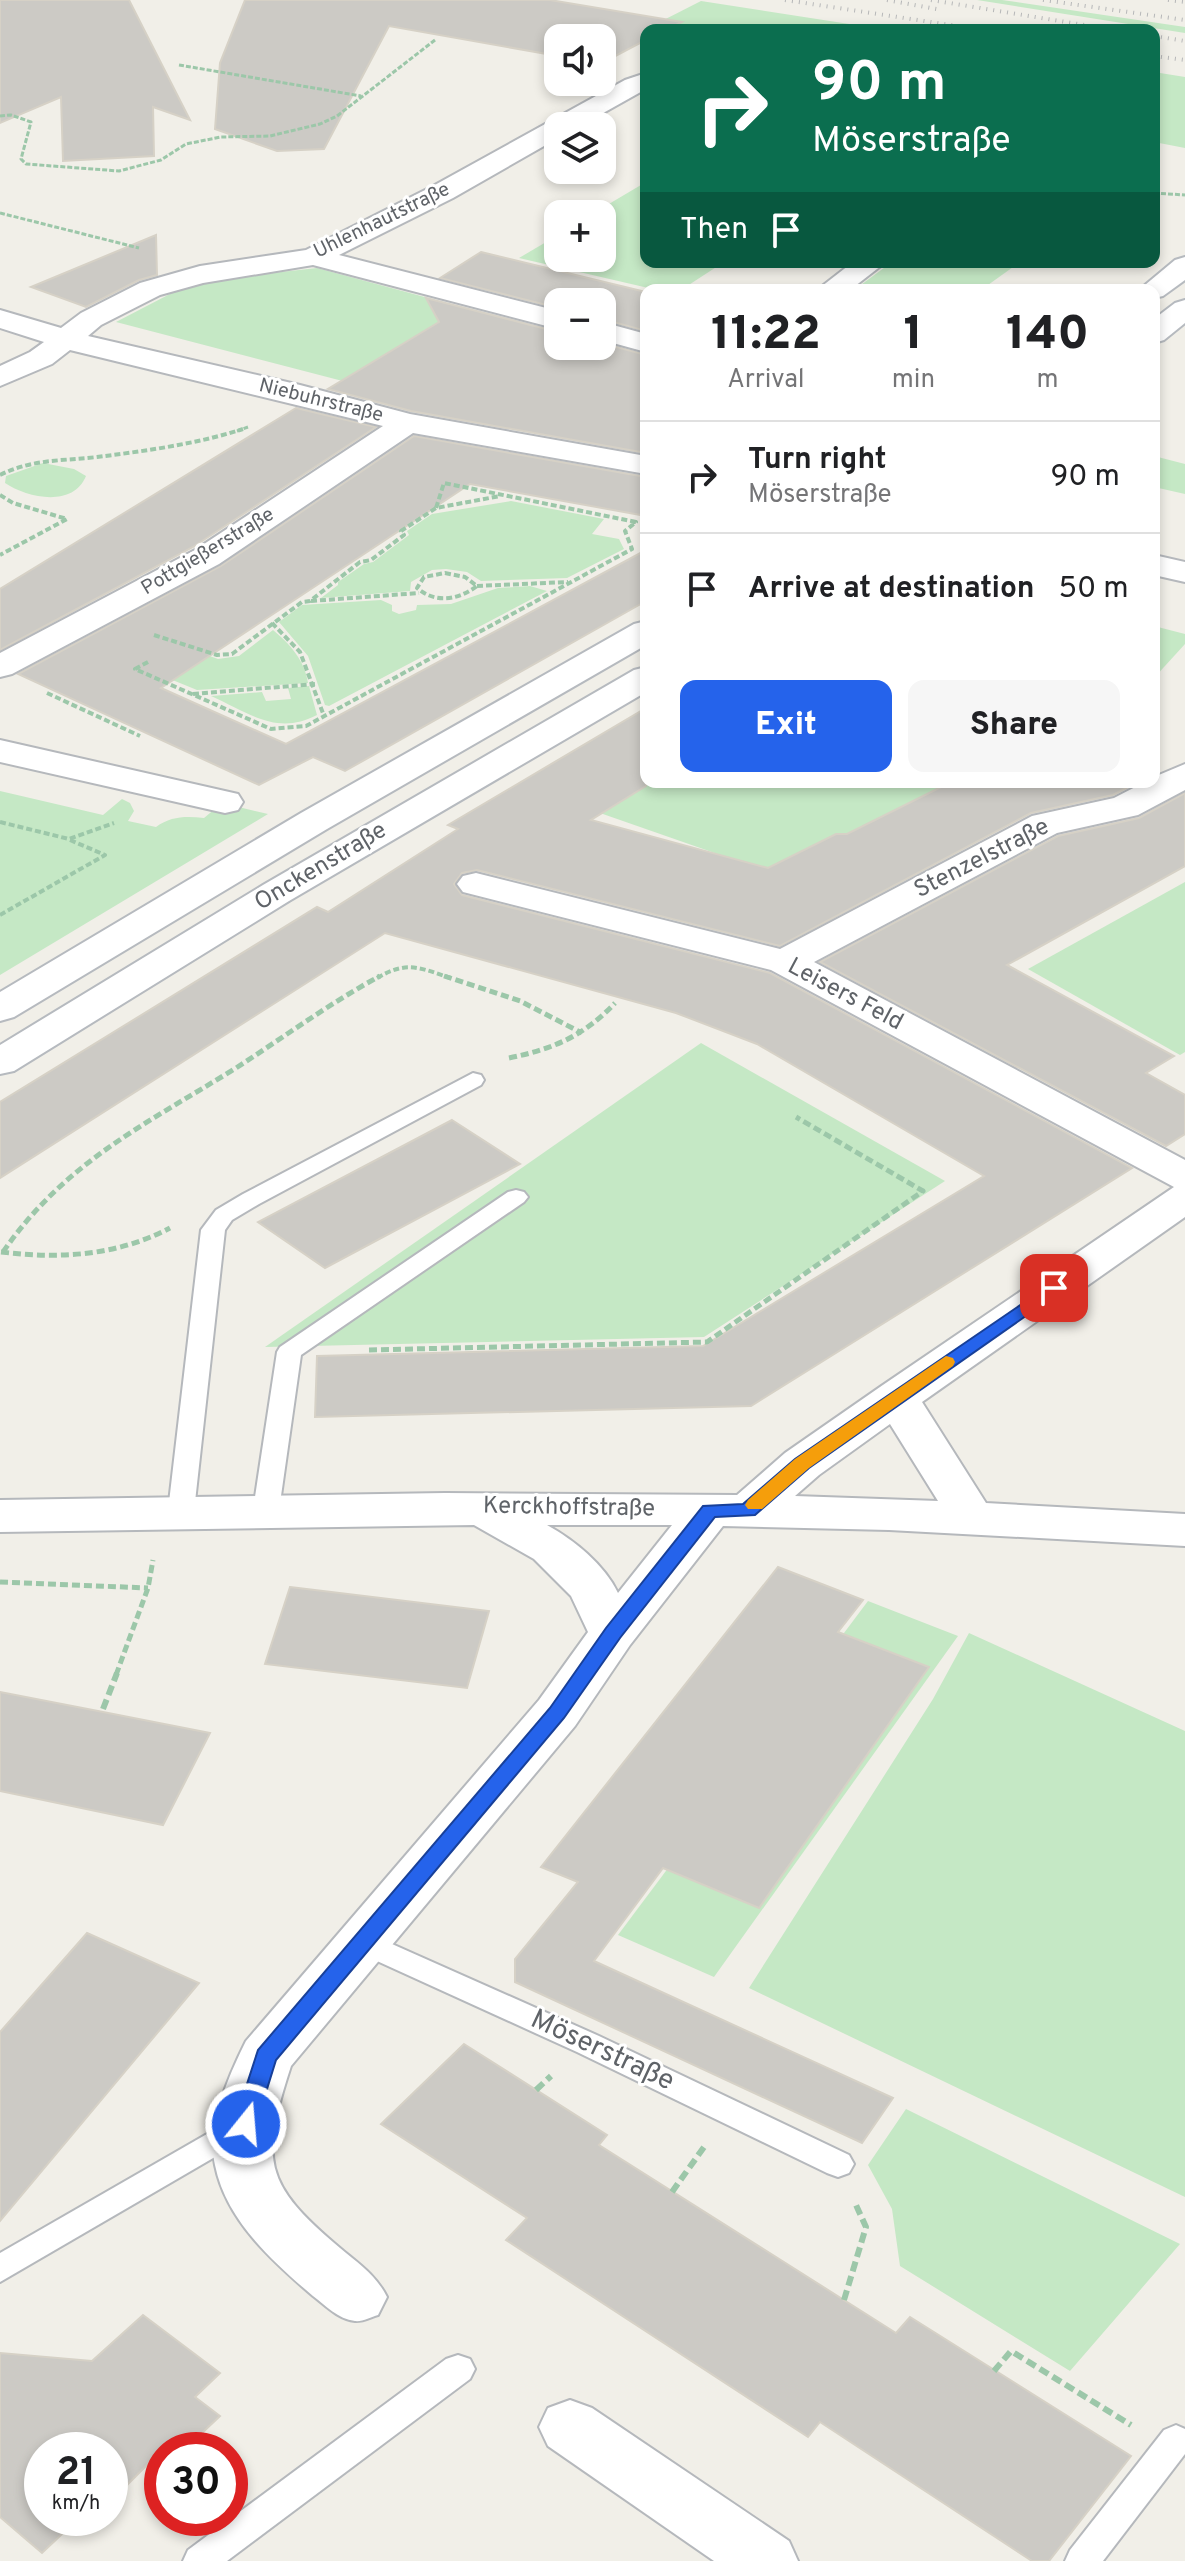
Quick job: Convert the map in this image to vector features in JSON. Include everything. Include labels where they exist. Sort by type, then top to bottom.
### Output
[{"type":"street","name":"Uhlenhautstraße","points":[[587,112],[640,84]]},
{"type":"street","name":"Uhlenhautstraße","points":[[0,377],[41,358],[91,319],[166,283],[313,257],[443,192],[544,135]]},
{"type":"street","points":[[313,257],[544,316]]},
{"type":"street","points":[[1160,285],[1185,266]]},
{"type":"street","points":[[840,284],[863,268]]},
{"type":"street","points":[[1160,329],[1185,309]]},
{"type":"street","name":"Niebuhrstraße","points":[[0,319],[66,339],[300,394],[408,423],[640,464]]},
{"type":"street","points":[[616,335],[640,341]]},
{"type":"street","name":"Pottgießerstraße","points":[[0,667],[207,557],[408,423]]},
{"type":"street","points":[[1160,566],[1185,572]]},
{"type":"street","name":"Onckenstraße","points":[[0,1009],[301,829],[640,634]]},
{"type":"street","name":"Onckenstraße","points":[[0,1062],[276,893],[640,681]]},
{"type":"street","points":[[0,751],[210,798]]},
{"type":"street","name":"Stenzelstraße","points":[[785,962],[1045,824],[1125,807],[1185,775]]},
{"type":"street","name":"Leisers Feld","points":[[476,884],[785,962],[1185,1177]]},
{"type":"street","points":[[357,2297],[301,2249],[255,2199],[243,2163],[246,2124],[266,2057],[557,1713],[613,1633],[729,1510],[802,1464],[1185,1197]]},
{"type":"street","points":[[896,1397],[971,1516]]},
{"type":"street","points":[[479,1507],[551,1548],[591,1587],[613,1633]]},
{"type":"street","name":"Kerckhoffstraße","points":[[0,1516],[479,1507],[971,1516],[1185,1530]]},
{"type":"street","points":[[570,2427],[766,2561]]},
{"type":"lane","points":[[171,1512],[213,1230],[218,1222],[251,1199],[473,1080]]},
{"type":"lane","points":[[266,1510],[289,1352],[516,1197]]},
{"type":"lane","name":"Möserstraße","points":[[365,1943],[602,2050],[838,2164]]},
{"type":"lane","points":[[0,2269],[246,2124]]},
{"type":"lane","points":[[200,2561],[458,2369]]},
{"type":"lane","points":[[1082,2561],[1172,2444]]},
{"type":"path","points":[[0,116],[11,115],[31,122],[21,159],[26,164],[119,171],[144,167],[186,144],[221,137],[270,136],[320,124],[337,116],[435,40]]},
{"type":"path","points":[[179,65],[362,97]]},
{"type":"path","points":[[1160,193],[1185,195]]},
{"type":"path","points":[[0,213],[150,251]]},
{"type":"path","points":[[0,475],[18,466],[44,460],[77,460],[217,437],[249,427],[300,394]]},
{"type":"path","points":[[148,662],[135,669],[271,729],[306,726],[632,549],[625,531],[636,522],[444,483],[436,508]]},
{"type":"path","points":[[0,495],[13,503],[67,519],[0,555]]},
{"type":"path","points":[[310,601],[351,569],[371,560],[404,535],[401,531],[436,508],[505,495]]},
{"type":"path","points":[[419,593],[419,580],[438,573],[462,575],[477,586]]},
{"type":"path","points":[[101,614],[181,646],[217,655],[232,654],[302,602],[419,593],[452,599],[464,596],[477,586],[572,582]]},
{"type":"path","points":[[272,623],[293,640],[305,656],[324,716]]},
{"type":"path","points":[[192,694],[315,684]]},
{"type":"path","points":[[69,839],[210,798]]},
{"type":"path","points":[[0,822],[69,839],[105,855],[0,915]]},
{"type":"path","points":[[218,1222],[185,1218],[140,1243],[95,1253],[39,1258],[1,1252],[18,1226],[59,1185],[108,1147],[396,967],[408,965],[500,992],[546,1012],[582,1033]]},
{"type":"path","points":[[473,1080],[480,1068],[499,1060],[547,1050],[594,1027],[615,1003]]},
{"type":"path","points":[[289,1352],[707,1342],[923,1191],[796,1117]]},
{"type":"path","points":[[103,1709],[148,1588],[171,1512]]},
{"type":"path","points":[[0,1582],[148,1588]]},
{"type":"path","points":[[838,2164],[866,2227],[844,2300]]},
{"type":"path","points":[[994,2371],[1011,2351],[1172,2444]]},
{"type":"green space","points":[[977,0],[1002,0],[1185,27],[1185,33],[1160,29],[1160,24],[1128,24]]},
{"type":"green space","points":[[701,1],[849,24],[656,24]]},
{"type":"green space","points":[[1160,73],[1185,77],[1185,148],[1160,143]]},
{"type":"green space","points":[[640,186],[640,268],[715,268],[690,284],[640,286],[579,272],[616,272],[616,200]]},
{"type":"green space","points":[[544,243],[544,264],[519,258]]},
{"type":"green space","points":[[317,268],[544,329],[544,360],[616,360],[616,350],[640,356],[640,359],[435,405],[116,322],[193,282]]},
{"type":"green space","points":[[884,268],[1012,268],[989,284],[862,284]]},
{"type":"green space","points":[[1160,458],[1185,464],[1185,494],[1160,488]]},
{"type":"green space","points":[[43,463],[74,469],[86,476],[71,493],[49,497],[25,493],[5,483],[6,476]]},
{"type":"green space","points":[[511,501],[604,519],[592,534],[619,539],[624,549],[567,578],[481,581],[467,572],[432,570],[411,582],[410,591],[321,598],[338,582],[364,564],[373,562],[409,535],[407,531],[432,514]]},
{"type":"green space","points":[[530,586],[547,591],[329,706],[325,705],[308,656],[279,622],[302,605],[381,600],[392,605],[392,611],[399,614],[416,610],[417,605],[451,604],[498,588]]},
{"type":"green space","points":[[1160,628],[1185,634],[1185,644],[1160,671]]},
{"type":"green space","points":[[273,630],[296,654],[304,667],[308,683],[197,690],[143,668],[193,650],[218,659],[239,656]]},
{"type":"green space","points":[[309,686],[317,715],[289,723],[263,720],[211,696],[262,692],[266,701],[291,699],[288,688]]},
{"type":"green space","points":[[641,788],[950,788],[775,874],[600,813]]},
{"type":"green space","points":[[0,791],[103,815],[122,799],[130,803],[134,811],[128,821],[156,827],[179,818],[204,818],[222,803],[268,814],[0,975]]},
{"type":"green space","points":[[1185,882],[1185,1052],[1180,1055],[1028,969]]},
{"type":"green space","points":[[701,1043],[945,1181],[704,1337],[265,1347]]},
{"type":"green space","points":[[868,1601],[958,1636],[714,1977],[618,1935]]},
{"type":"green space","points":[[969,1633],[1185,1731],[1185,2197],[749,1988],[933,1699]]},
{"type":"green space","points":[[906,2109],[1180,2244],[1070,2371],[900,2266],[892,2209],[868,2165]]},
{"type":"building","points":[[0,0],[129,0],[190,120],[153,107],[154,156],[63,161],[61,97],[0,123]]},
{"type":"building","points":[[245,0],[550,0],[682,22],[640,24],[640,43],[616,56],[616,24],[544,24],[544,54],[389,26],[324,149],[277,151],[215,129],[220,63]]},
{"type":"building","points":[[156,235],[157,275],[139,280],[86,307],[31,287]]},
{"type":"building","points":[[481,252],[544,267],[544,272],[564,272],[640,291],[640,329],[616,323],[616,288],[544,288],[544,304],[440,278]]},
{"type":"building","points":[[426,298],[544,328],[544,360],[616,360],[616,347],[640,353],[640,452],[411,411],[328,389],[439,322]]},
{"type":"building","points":[[296,408],[376,427],[193,547],[0,650],[0,589]]},
{"type":"building","points":[[414,436],[640,476],[640,515],[470,484],[161,688],[286,744],[640,553],[640,604],[345,771],[313,757],[259,785],[18,674],[221,566]]},
{"type":"building","points":[[640,712],[640,788],[643,788],[591,820],[768,868],[836,834],[847,834],[939,788],[1126,788],[1113,795],[1031,813],[780,946],[477,870],[462,873],[454,884],[462,895],[770,973],[1132,1168],[751,1406],[315,1417],[317,1356],[703,1346],[984,1176],[757,1044],[676,1013],[385,933],[0,1178],[0,1102],[317,907],[328,912],[458,829],[448,825]]},
{"type":"building","points":[[1185,793],[1185,866],[1007,965],[1174,1056],[1146,1073],[1185,1095],[1185,1134],[1166,1146],[820,962],[1058,836],[1139,818]]},
{"type":"building","points":[[452,1120],[520,1164],[325,1268],[258,1222]]},
{"type":"building","points":[[778,1567],[863,1600],[838,1632],[929,1667],[759,1908],[663,1868],[594,1961],[893,2098],[862,2143],[515,1982],[515,1959],[578,1882],[541,1867]]},
{"type":"building","points":[[290,1587],[489,1611],[467,1688],[265,1664]]},
{"type":"building","points":[[0,1692],[210,1733],[163,1825],[0,1791]]},
{"type":"building","points":[[87,1933],[199,1983],[0,2221],[0,2032]]},
{"type":"building","points":[[464,2044],[607,2135],[599,2145],[896,2333],[910,2317],[1131,2456],[1049,2561],[1032,2561],[820,2422],[808,2437],[506,2240],[527,2218],[381,2124]]},
{"type":"building","points":[[143,2315],[220,2373],[195,2397],[220,2416],[203,2432],[144,2432],[144,2468],[128,2484],[128,2432],[24,2432],[24,2536],[60,2536],[42,2553],[0,2517],[0,2353],[92,2361]]},
{"type":"railway","points":[[785,0],[944,24]]},
{"type":"railway","points":[[887,0],[942,10]]},
{"type":"railway","points":[[931,0],[1078,24]]},
{"type":"railway","points":[[1043,0],[1185,20]]},
{"type":"railway","points":[[1168,0],[1185,2]]},
{"type":"railway","points":[[1160,37],[1185,41]]},
{"type":"railway","points":[[1160,57],[1185,60]]},
{"type":"slow traffic","points":[[755,1505],[802,1464],[946,1362]]},
{"type":"route","points":[[246,2124],[266,2057],[557,1713],[613,1633],[710,1510],[748,1511],[802,1464],[1054,1288]]}]
